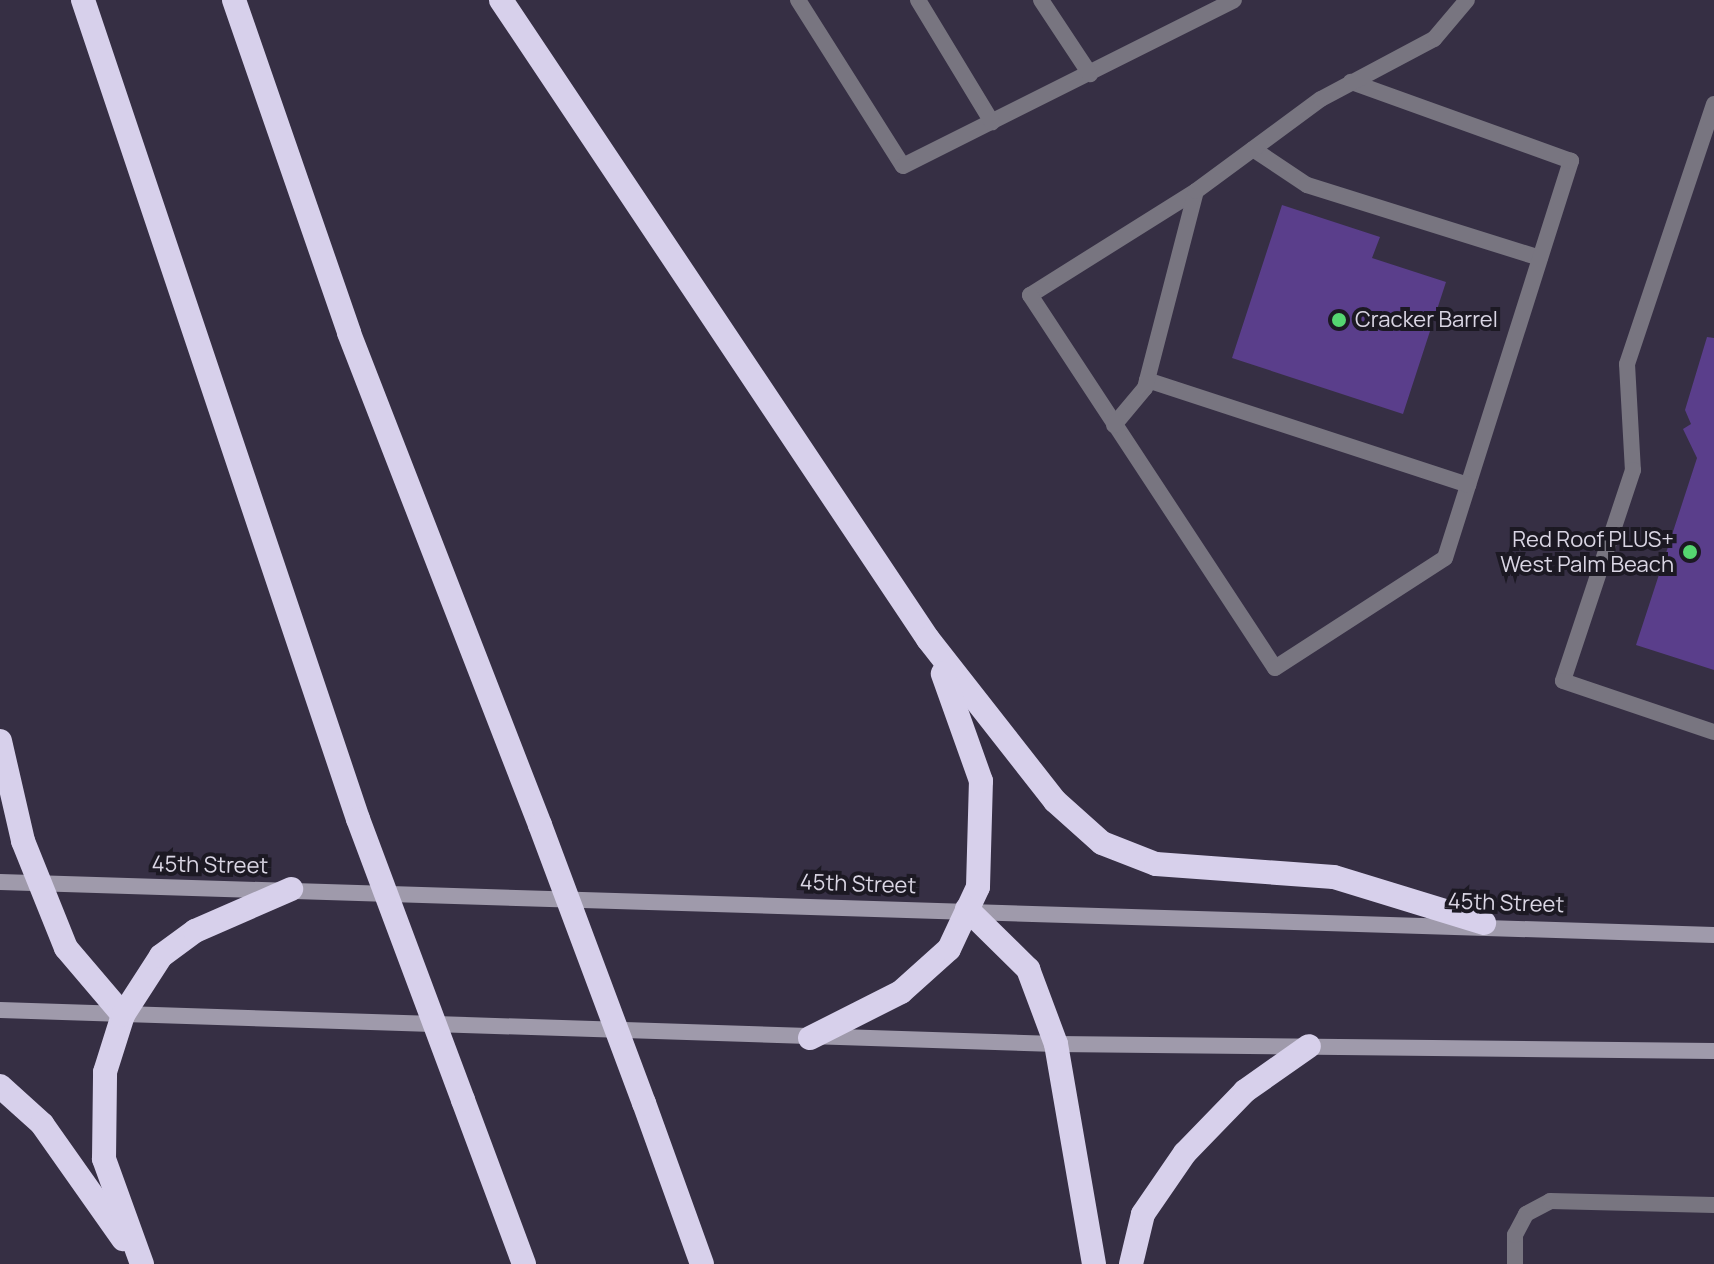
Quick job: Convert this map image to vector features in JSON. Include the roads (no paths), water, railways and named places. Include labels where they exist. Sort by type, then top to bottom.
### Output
[{"type":"highway","points":[[83,0],[358,819],[524,1264]]},
{"type":"highway","points":[[234,0],[349,333],[540,825],[702,1264]]},
{"type":"highway","points":[[501,0],[928,639],[1055,801],[1102,843],[1156,864],[1334,877],[1484,923]]},
{"type":"highway","points":[[810,1038],[901,992],[949,949],[978,887],[981,781],[965,722],[928,639]]},
{"type":"highway","points":[[0,741],[38,883],[66,948],[123,1015]]},
{"type":"highway","points":[[141,1262],[104,1159],[105,1072],[123,1015],[144,975],[195,931],[291,889]]},
{"type":"highway","points":[[967,909],[1028,969],[1056,1044],[1094,1264]]},
{"type":"highway","points":[[1131,1264],[1143,1214],[1185,1153],[1245,1091],[1309,1046]]},
{"type":"highway","points":[[0,1086],[42,1124],[87,1196],[141,1262]]},
{"type":"main road","name":"45th Street","points":[[0,882],[1484,923],[1714,935]]},
{"type":"main road","points":[[0,1010],[1056,1044],[1714,1051]]},
{"type":"lane","points":[[798,0],[903,166],[1234,0]]},
{"type":"lane","points":[[918,0],[992,122]]},
{"type":"lane","points":[[1041,0],[1090,74]]},
{"type":"lane","points":[[1351,82],[1571,161],[1445,558],[1275,668],[1030,295],[1196,191],[1351,82],[1434,39],[1467,0]]},
{"type":"lane","points":[[1714,104],[1627,364],[1633,470],[1563,681],[1714,732]]},
{"type":"lane","points":[[1253,149],[1307,185],[1540,258]]},
{"type":"lane","points":[[1114,425],[1147,380],[1196,191]]},
{"type":"lane","points":[[1147,380],[1468,485]]},
{"type":"lane","points":[[1515,1264],[1515,1235],[1526,1214],[1550,1201],[1714,1205]]},
{"type":"place","name":"Cracker Barrel","points":[[1339,320]]},
{"type":"place","name":"Red Roof PLUS+ West Palm Beach","points":[[1690,552]]}]
